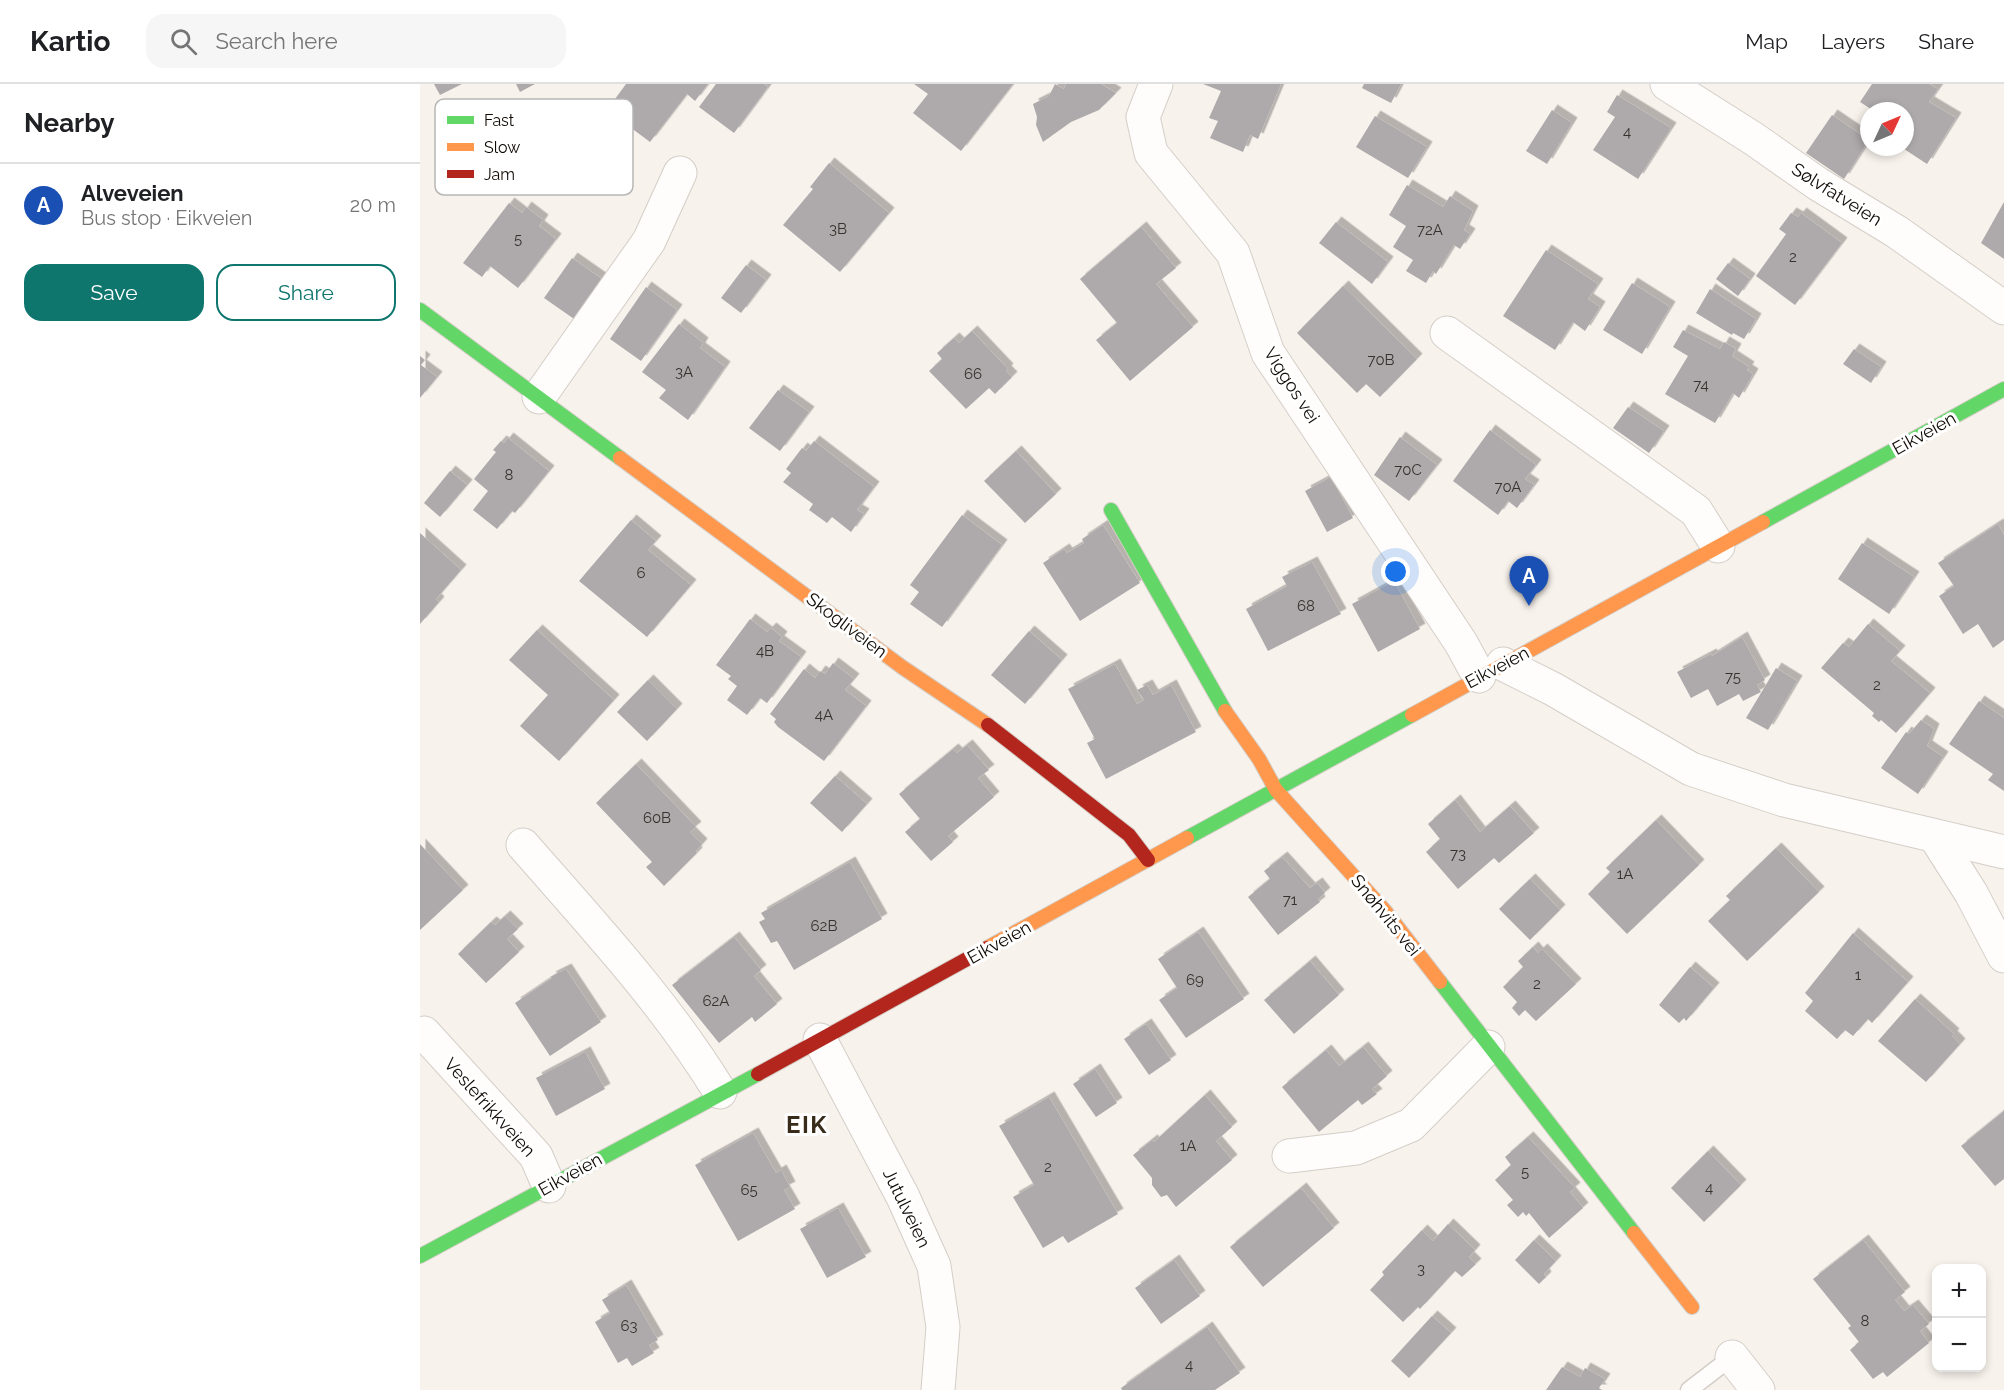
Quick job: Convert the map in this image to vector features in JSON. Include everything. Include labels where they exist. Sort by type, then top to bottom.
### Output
[{"type":"street","name":"Viggos vei","points":[[1156,84],[1143,117],[1151,153],[1233,253],[1268,353],[1461,643],[1491,670]]},
{"type":"street","name":"Sølvfatveien","points":[[1667,84],[1754,139],[1818,184],[1898,232],[2004,308]]},
{"type":"street","points":[[539,398],[649,242],[680,173]]},
{"type":"street","name":"Skogliveien","points":[[420,310],[902,667],[995,730],[1129,835],[1148,860]]},
{"type":"street","points":[[1447,333],[1696,511],[1718,546]]},
{"type":"street","name":"Eikveien","points":[[420,1256],[820,1040],[2004,389]]},
{"type":"street","points":[[1111,510],[1236,730],[1259,759],[1276,790]]},
{"type":"street","points":[[1491,670],[1547,686],[1691,769],[1784,800],[1936,838],[2004,852]]},
{"type":"street","name":"Snøhvits vei","points":[[1276,790],[1385,911],[1488,1047],[1692,1307]]},
{"type":"street","points":[[1936,838],[1971,893],[2004,956]]},
{"type":"street","points":[[523,845],[636,974],[676,1026],[720,1092]]},
{"type":"street","name":"Veslefrikkveien","points":[[423,1033],[536,1156],[549,1186]]},
{"type":"street","name":"Jutulveien","points":[[820,1040],[903,1197],[934,1266],[943,1327],[938,1390]]},
{"type":"street","points":[[1289,1156],[1356,1148],[1411,1125],[1488,1047]]},
{"type":"street","points":[[1732,1357],[1758,1390]]},
{"type":"lane","points":[[1689,1390],[1732,1357]]},
{"type":"building","points":[[434,84],[462,84],[440,95]]},
{"type":"building","points":[[516,84],[535,84],[520,92]]},
{"type":"building","points":[[626,84],[708,84],[695,101],[687,94],[650,142],[633,129],[633,99],[615,99]]},
{"type":"building","points":[[716,84],[764,84],[768,87],[734,133],[699,107]]},
{"type":"building","points":[[914,84],[1013,84],[961,151],[913,113],[928,94]]},
{"type":"building","points":[[1055,84],[1064,89],[1066,84],[1101,84],[1116,93],[1099,110],[1071,122],[1043,142],[1036,125],[1037,117],[1033,104],[1049,96]]},
{"type":"building","points":[[1203,84],[1281,84],[1258,139],[1250,135],[1243,152],[1210,138],[1218,121],[1209,118],[1221,91]]},
{"type":"building","points":[[1364,84],[1401,84],[1391,103],[1362,88]]},
{"type":"building","points":[[1872,84],[1929,84],[1938,89],[1929,102],[1956,118],[1927,164],[1914,156],[1914,102],[1860,102]]},
{"type":"building","points":[[1617,95],[1671,128],[1638,179],[1593,150],[1615,117],[1607,112]]},
{"type":"building","points":[[1552,110],[1572,123],[1547,164],[1526,151]]},
{"type":"building","points":[[1832,115],[1860,134],[1860,154],[1844,179],[1806,153]]},
{"type":"building","points":[[1375,116],[1427,147],[1408,178],[1356,147]]},
{"type":"building","points":[[829,163],[889,213],[840,272],[783,225],[813,189],[810,187]]},
{"type":"building","points":[[1407,185],[1443,207],[1450,196],[1473,211],[1464,230],[1470,234],[1460,249],[1454,245],[1436,274],[1433,271],[1426,283],[1406,271],[1413,260],[1393,247],[1406,226],[1389,215]]},
{"type":"building","points":[[2004,202],[2004,259],[1981,243]]},
{"type":"building","points":[[509,203],[522,213],[526,207],[543,220],[539,226],[556,239],[518,288],[490,266],[482,277],[463,263]]},
{"type":"building","points":[[1791,213],[1798,217],[1801,213],[1842,243],[1795,305],[1756,276],[1786,234],[1779,229]]},
{"type":"building","points":[[1336,222],[1388,262],[1372,284],[1319,243]]},
{"type":"building","points":[[1141,227],[1176,268],[1156,284],[1193,327],[1130,381],[1096,340],[1117,323],[1080,279]]},
{"type":"building","points":[[1546,250],[1598,284],[1588,299],[1600,307],[1585,331],[1573,322],[1555,350],[1503,316]]},
{"type":"building","points":[[572,258],[605,281],[577,321],[544,298]]},
{"type":"building","points":[[1728,263],[1750,279],[1738,296],[1716,279]]},
{"type":"building","points":[[746,265],[766,280],[741,313],[721,298]]},
{"type":"building","points":[[1632,283],[1670,307],[1642,354],[1603,330]]},
{"type":"building","points":[[1343,286],[1417,359],[1380,397],[1366,384],[1357,393],[1297,333]]},
{"type":"building","points":[[646,287],[677,310],[641,361],[610,339]]},
{"type":"building","points":[[1710,289],[1756,319],[1744,339],[1733,333],[1732,335],[1696,313]]},
{"type":"building","points":[[679,324],[703,343],[700,348],[725,367],[688,420],[659,398],[666,390],[642,372]]},
{"type":"building","points":[[1683,330],[1720,349],[1724,342],[1736,349],[1732,356],[1749,367],[1747,370],[1753,374],[1739,398],[1733,393],[1715,423],[1665,394],[1688,356],[1673,347]]},
{"type":"building","points":[[972,331],[1008,369],[1006,371],[1012,377],[995,394],[989,388],[966,409],[929,371],[942,359],[937,353],[954,338],[959,343]]},
{"type":"building","points":[[1854,349],[1881,367],[1871,383],[1843,364]]},
{"type":"building","points":[[420,356],[425,360],[421,365],[437,377],[420,398]]},
{"type":"building","points":[[778,390],[809,412],[780,451],[749,428]]},
{"type":"building","points":[[1628,407],[1664,431],[1649,453],[1613,428]]},
{"type":"building","points":[[1490,430],[1536,465],[1525,479],[1534,485],[1517,508],[1508,501],[1498,515],[1453,481]]},
{"type":"building","points":[[1400,437],[1437,465],[1409,501],[1374,475]]},
{"type":"building","points":[[508,438],[549,471],[515,513],[512,511],[497,529],[473,510],[488,491],[474,479],[496,452],[493,450],[501,441],[504,443]]},
{"type":"building","points":[[814,441],[874,487],[857,510],[864,514],[851,532],[832,517],[827,523],[809,510],[813,504],[783,482],[791,473],[786,469],[802,448],[806,451]]},
{"type":"building","points":[[1016,451],[1056,494],[1025,523],[984,481]]},
{"type":"building","points":[[450,471],[467,485],[440,517],[424,503]]},
{"type":"building","points":[[1331,477],[1353,518],[1327,532],[1305,491]]},
{"type":"building","points":[[962,515],[1002,545],[942,627],[910,604],[919,592],[910,585]]},
{"type":"building","points":[[631,520],[656,541],[648,550],[691,585],[647,637],[579,581]]},
{"type":"building","points":[[1998,524],[2004,535],[2004,640],[1993,648],[1978,624],[1963,634],[1939,596],[1954,586],[1938,563]]},
{"type":"building","points":[[1103,525],[1140,583],[1080,621],[1043,563],[1064,549],[1067,553],[1084,543],[1082,539]]},
{"type":"building","points":[[420,533],[461,570],[436,599],[439,602],[420,624]]},
{"type":"building","points":[[1862,543],[1914,577],[1889,614],[1838,579]]},
{"type":"building","points":[[1312,562],[1341,614],[1268,651],[1246,609],[1287,586],[1282,577]]},
{"type":"building","points":[[1394,581],[1420,629],[1378,652],[1352,604]]},
{"type":"building","points":[[750,619],[767,632],[771,628],[782,637],[779,641],[801,657],[767,703],[760,698],[747,715],[727,700],[737,686],[728,679],[731,676],[716,665]]},
{"type":"building","points":[[1868,624],[1900,651],[1891,661],[1930,693],[1896,733],[1881,720],[1879,722],[1872,716],[1874,713],[1821,668],[1843,643],[1849,647]]},
{"type":"building","points":[[537,630],[614,700],[559,761],[520,726],[548,695],[509,660]]},
{"type":"building","points":[[1029,631],[1062,660],[1025,704],[991,675]]},
{"type":"building","points":[[1742,637],[1765,680],[1757,685],[1761,692],[1743,701],[1739,694],[1717,706],[1708,689],[1691,698],[1677,672],[1711,654],[1712,656]]},
{"type":"building","points":[[833,663],[854,679],[845,690],[866,706],[824,761],[778,727],[774,722],[776,719],[770,714],[804,669],[815,678],[820,671],[825,674]]},
{"type":"building","points":[[1115,664],[1137,704],[1144,700],[1137,690],[1147,685],[1153,695],[1171,685],[1196,732],[1106,779],[1087,743],[1095,739],[1068,689]]},
{"type":"building","points":[[1776,668],[1797,681],[1768,730],[1746,718]]},
{"type":"building","points":[[648,680],[677,709],[647,741],[617,712]]},
{"type":"building","points":[[1979,701],[2004,718],[2004,791],[1988,780],[1993,774],[1949,744]]},
{"type":"building","points":[[1921,720],[1934,729],[1927,746],[1943,757],[1918,794],[1881,768],[1906,732],[1909,734]]},
{"type":"building","points":[[967,745],[989,770],[978,778],[994,797],[948,836],[953,842],[931,861],[905,832],[920,819],[899,794],[953,749],[957,753]]},
{"type":"building","points":[[636,764],[696,827],[690,832],[702,844],[696,851],[697,853],[664,886],[646,867],[652,862],[596,803]]},
{"type":"building","points":[[835,776],[867,804],[842,832],[810,803]]},
{"type":"building","points":[[1455,800],[1480,832],[1510,806],[1534,833],[1499,863],[1494,858],[1458,889],[1426,852],[1440,839],[1428,824]]},
{"type":"building","points":[[1656,820],[1699,865],[1627,934],[1588,894],[1610,872],[1606,868]]},
{"type":"building","points":[[420,844],[463,890],[420,930]]},
{"type":"building","points":[[1776,848],[1819,892],[1747,961],[1708,921],[1730,900],[1726,896]]},
{"type":"building","points":[[1282,857],[1310,888],[1317,883],[1325,893],[1318,899],[1320,902],[1278,935],[1248,897],[1270,879],[1264,871]]},
{"type":"building","points":[[850,862],[882,919],[794,970],[777,941],[771,943],[759,922],[765,919],[761,913]]},
{"type":"building","points":[[1530,879],[1560,910],[1530,940],[1499,909]]},
{"type":"building","points":[[505,916],[518,929],[507,939],[519,952],[486,983],[458,954],[491,922],[495,925]]},
{"type":"building","points":[[1198,932],[1244,999],[1186,1038],[1159,1000],[1177,988],[1158,959]]},
{"type":"building","points":[[1853,933],[1908,982],[1872,1023],[1868,1019],[1853,1036],[1845,1030],[1837,1039],[1805,1011],[1813,1001],[1805,993]]},
{"type":"building","points":[[734,937],[761,970],[754,976],[777,1004],[755,1022],[752,1017],[719,1043],[672,985]]},
{"type":"building","points":[[1533,947],[1538,953],[1542,949],[1576,984],[1536,1021],[1525,1010],[1519,1016],[1512,1008],[1517,1002],[1503,987],[1523,967],[1518,961]]},
{"type":"building","points":[[1310,961],[1339,995],[1294,1034],[1264,1000]]},
{"type":"building","points":[[1690,967],[1714,988],[1686,1021],[1684,1018],[1679,1023],[1659,1005]]},
{"type":"building","points":[[566,969],[601,1022],[550,1056],[515,1003],[552,978],[550,977]]},
{"type":"building","points":[[1915,999],[1954,1034],[1952,1036],[1960,1044],[1926,1082],[1878,1041]]},
{"type":"building","points":[[1146,1024],[1171,1060],[1149,1075],[1124,1039]]},
{"type":"building","points":[[1363,1047],[1387,1076],[1372,1089],[1377,1094],[1362,1105],[1358,1100],[1319,1132],[1282,1087],[1326,1050],[1339,1066]]},
{"type":"building","points":[[585,1052],[605,1089],[556,1116],[536,1078]]},
{"type":"building","points":[[1095,1069],[1117,1103],[1096,1117],[1073,1084]]},
{"type":"building","points":[[1205,1095],[1232,1127],[1216,1141],[1232,1160],[1176,1207],[1167,1195],[1161,1197],[1152,1185],[1152,1178],[1133,1155],[1152,1140],[1154,1142]]},
{"type":"building","points":[[1049,1097],[1118,1214],[1068,1243],[1063,1236],[1043,1248],[1013,1197],[1034,1185],[999,1126]]},
{"type":"building","points":[[2004,1111],[2004,1179],[1995,1186],[1961,1146]]},
{"type":"building","points":[[753,1133],[776,1173],[781,1170],[790,1187],[784,1190],[795,1209],[738,1241],[695,1165]]},
{"type":"building","points":[[1528,1137],[1575,1188],[1570,1192],[1583,1208],[1549,1238],[1529,1213],[1526,1216],[1523,1212],[1518,1217],[1507,1205],[1513,1200],[1495,1180],[1511,1165],[1505,1157]]},
{"type":"building","points":[[1708,1151],[1741,1185],[1704,1222],[1671,1188]]},
{"type":"building","points":[[1301,1188],[1334,1228],[1263,1287],[1230,1247]]},
{"type":"building","points":[[838,1208],[866,1257],[827,1278],[800,1229]]},
{"type":"building","points":[[1448,1224],[1475,1250],[1469,1257],[1476,1264],[1462,1277],[1455,1271],[1420,1309],[1418,1307],[1403,1322],[1370,1290],[1384,1275],[1382,1272],[1422,1230],[1433,1241]]},
{"type":"building","points":[[1534,1240],[1556,1261],[1544,1274],[1546,1277],[1539,1284],[1515,1260]]},
{"type":"building","points":[[1863,1240],[1905,1292],[1895,1300],[1904,1311],[1913,1305],[1929,1324],[1920,1331],[1929,1343],[1887,1377],[1883,1372],[1873,1379],[1850,1350],[1859,1342],[1848,1328],[1851,1326],[1813,1279]]},
{"type":"building","points":[[1174,1260],[1200,1296],[1161,1324],[1135,1288]]},
{"type":"building","points":[[626,1285],[658,1340],[649,1345],[654,1353],[632,1366],[627,1358],[618,1363],[595,1322],[610,1313],[602,1300]]},
{"type":"building","points":[[1432,1316],[1451,1333],[1409,1378],[1391,1361]]},
{"type":"building","points":[[1207,1327],[1240,1373],[1215,1390],[1122,1390],[1121,1388]]},
{"type":"building","points":[[1562,1367],[1580,1377],[1585,1368],[1605,1379],[1599,1388],[1602,1390],[1546,1390]]},
{"type":"traffic: fast","points":[[420,310],[620,458]]},
{"type":"traffic: fast","points":[[1763,522],[2004,389]]},
{"type":"traffic: fast","points":[[1111,510],[1225,711]]},
{"type":"traffic: fast","points":[[1187,838],[1412,715]]},
{"type":"traffic: fast","points":[[1440,982],[1634,1233]]},
{"type":"traffic: fast","points":[[420,1256],[758,1074]]},
{"type":"traffic: slow","points":[[620,458],[902,667],[988,725]]},
{"type":"traffic: slow","points":[[1412,715],[1763,522]]},
{"type":"traffic: slow","points":[[1225,711],[1259,759],[1276,790],[1385,911],[1440,982]]},
{"type":"traffic: slow","points":[[987,948],[1187,838]]},
{"type":"traffic: slow","points":[[1634,1233],[1692,1307]]},
{"type":"traffic: jam","points":[[988,725],[1129,835],[1148,860]]},
{"type":"traffic: jam","points":[[758,1074],[987,948]]},
{"type":"place","name":"Alveveien","points":[[1529,606]]},
{"type":"district","name":"EIK","points":[[807,1124]]}]
